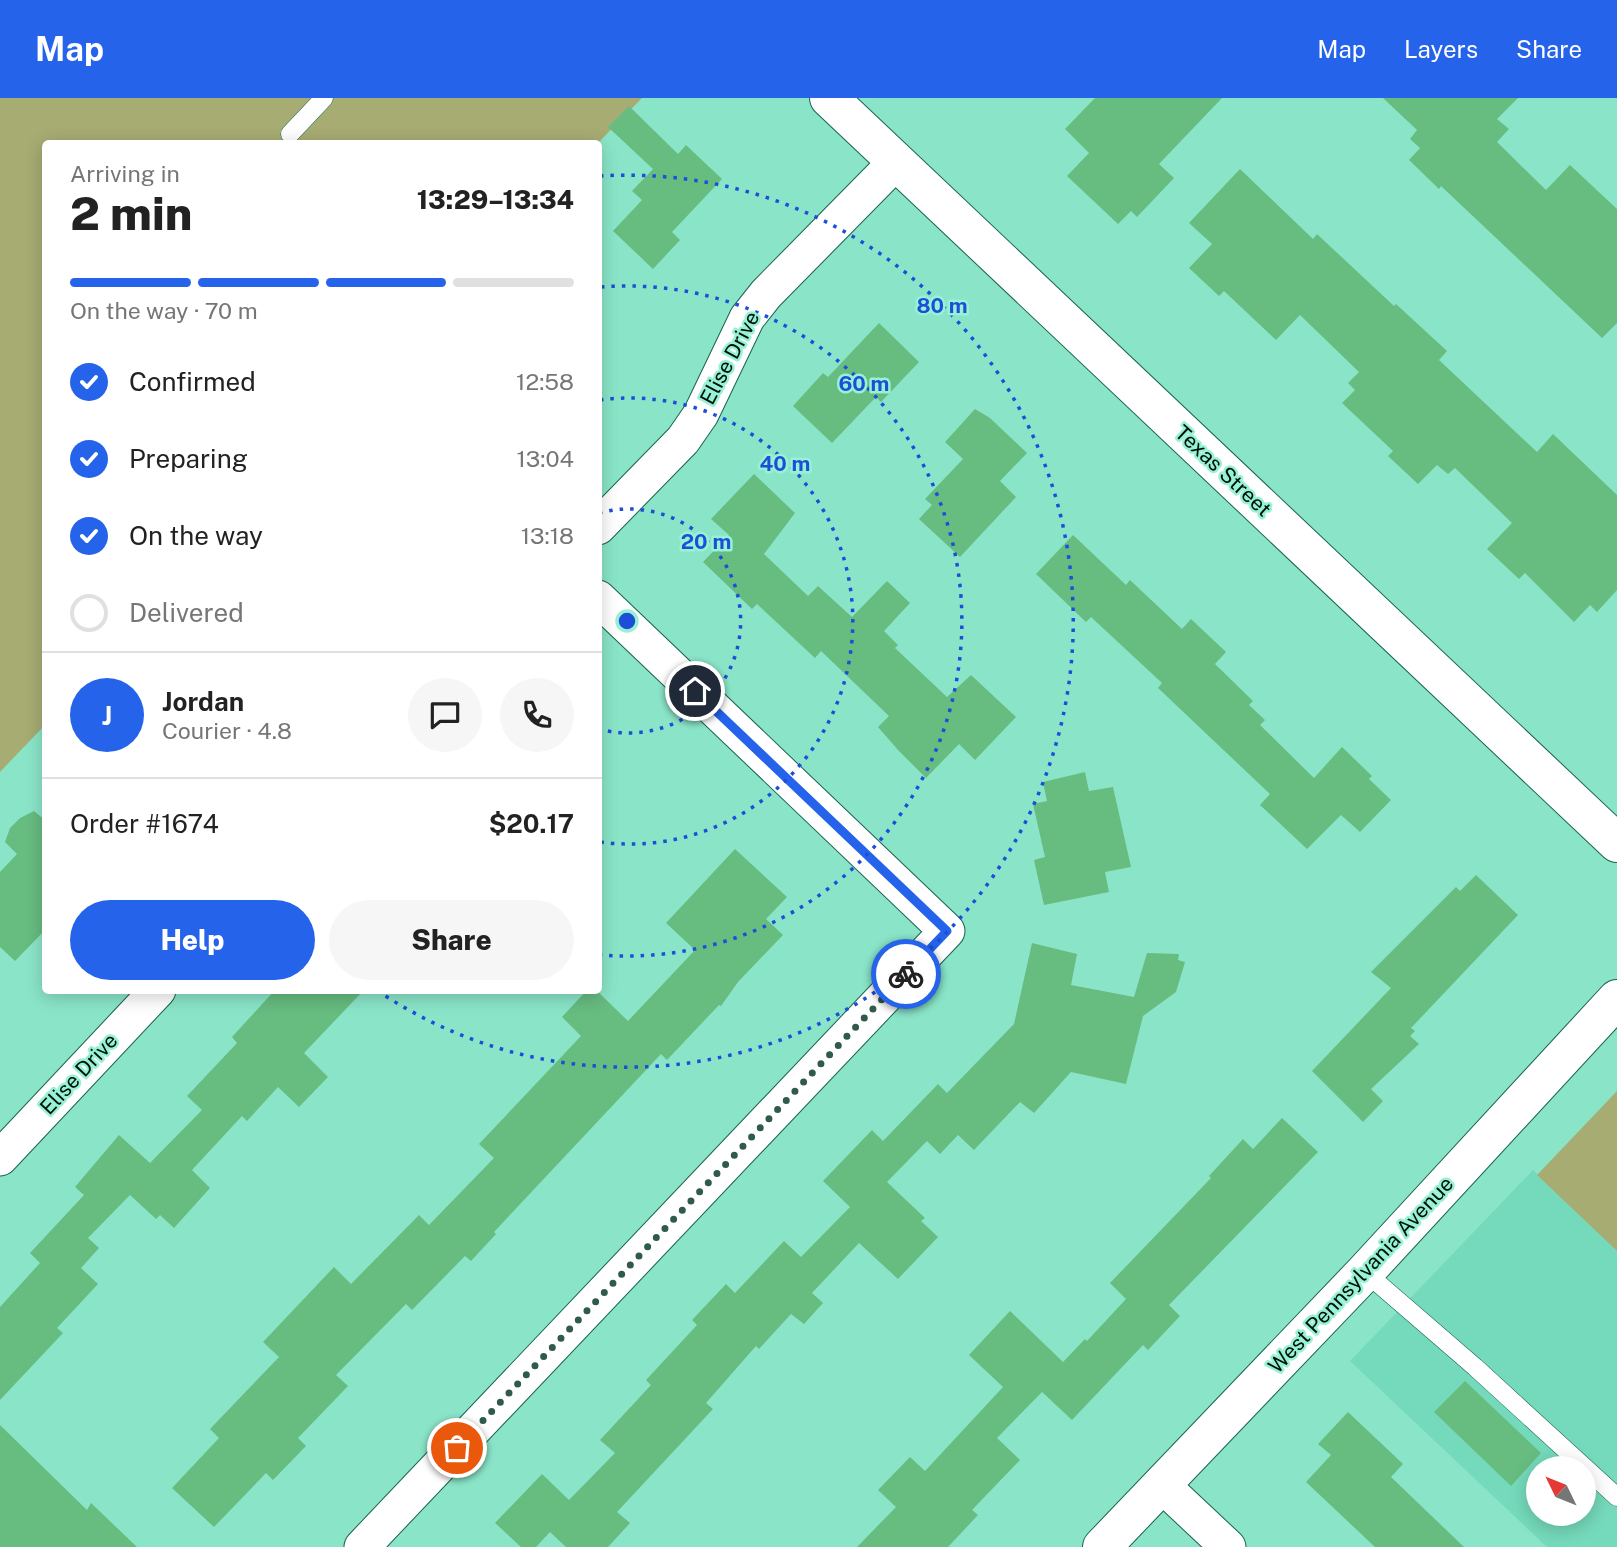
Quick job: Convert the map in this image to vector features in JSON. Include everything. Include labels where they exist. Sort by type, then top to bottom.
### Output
[{"type":"street","name":"Texas Street","points":[[829,98],[1617,843]]},
{"type":"street","name":"Elise Drive","points":[[602,523],[683,440],[701,414],[747,318],[766,294],[896,162]]},
{"type":"street","points":[[362,1547],[947,931],[602,602]]},
{"type":"street","name":"Elise Drive","points":[[0,1158],[154,994]]},
{"type":"street","name":"West Pennsylvania Avenue","points":[[1102,1547],[1365,1272],[1617,999]]},
{"type":"street","points":[[1162,1485],[1228,1547]]},
{"type":"lane","points":[[290,134],[324,98]]},
{"type":"lane","points":[[1365,1272],[1475,1367],[1617,1497]]},
{"type":"shaded area","points":[[0,98],[642,98],[601,140],[42,140],[42,728],[0,772]]},
{"type":"shaded area","points":[[1617,1091],[1617,1251],[1537,1175]]},
{"type":"shaded area","points":[[1533,1170],[1617,1251],[1617,1547],[1547,1547],[1350,1361]]},
{"type":"building","points":[[1095,98],[1222,98],[1159,164],[1174,178],[1137,217],[1131,211],[1118,224],[1067,176],[1089,153],[1065,129]]},
{"type":"building","points":[[1383,98],[1518,98],[1497,119],[1509,129],[1497,142],[1546,190],[1570,165],[1617,209],[1617,323],[1602,338],[1441,186],[1439,189],[1409,160],[1420,148],[1410,139],[1417,130]]},
{"type":"building","points":[[629,106],[678,154],[686,145],[722,179],[672,232],[680,240],[653,269],[613,231],[642,200],[632,191],[653,169],[608,127]]},
{"type":"building","points":[[1240,169],[1313,239],[1317,234],[1447,351],[1439,360],[1537,452],[1553,434],[1617,495],[1617,590],[1597,612],[1590,605],[1574,622],[1525,573],[1519,579],[1487,549],[1512,523],[1455,468],[1448,474],[1437,465],[1418,484],[1388,456],[1393,451],[1342,403],[1355,390],[1348,383],[1359,372],[1300,315],[1276,340],[1224,291],[1219,296],[1189,268],[1212,244],[1189,223]]},
{"type":"building","points":[[879,323],[919,362],[881,402],[876,397],[832,443],[793,406],[823,373],[828,377]]},
{"type":"building","points":[[975,409],[990,418],[1027,453],[1000,481],[1016,497],[960,557],[919,519],[932,505],[925,499],[963,459],[945,442]]},
{"type":"building","points":[[754,474],[795,513],[764,554],[808,596],[818,586],[852,617],[887,581],[910,603],[884,631],[898,645],[895,648],[947,697],[971,675],[1016,717],[975,760],[959,744],[926,778],[878,727],[889,716],[821,651],[815,658],[757,604],[752,609],[703,562],[729,535],[711,519]]},
{"type":"building","points":[[1073,535],[1126,585],[1130,580],[1182,629],[1191,619],[1226,652],[1215,664],[1253,701],[1249,705],[1265,720],[1260,725],[1314,778],[1342,747],[1372,776],[1369,779],[1391,800],[1360,832],[1341,815],[1307,849],[1260,805],[1270,794],[1158,688],[1162,683],[1091,617],[1086,622],[1036,574]]},
{"type":"building","points":[[1085,772],[1089,791],[1113,787],[1131,867],[1105,872],[1109,892],[1044,905],[1034,860],[1045,857],[1033,804],[1047,801],[1043,782]]},
{"type":"building","points":[[34,811],[42,818],[42,933],[15,961],[0,947],[0,872],[17,854],[5,842],[10,828],[20,818]]},
{"type":"building","points":[[735,849],[787,897],[766,919],[783,935],[738,982],[721,1006],[719,1005],[667,1060],[661,1054],[494,1232],[496,1234],[471,1261],[465,1256],[412,1310],[406,1304],[336,1375],[348,1386],[298,1438],[306,1446],[273,1480],[266,1473],[214,1527],[172,1488],[219,1438],[210,1429],[279,1357],[263,1342],[334,1267],[351,1284],[419,1215],[429,1225],[494,1158],[479,1144],[581,1036],[562,1017],[583,994],[600,994],[628,1021],[695,950],[666,923]]},
{"type":"building","points":[[1476,875],[1518,915],[1411,1028],[1415,1031],[1410,1036],[1419,1044],[1371,1089],[1383,1101],[1363,1122],[1312,1071],[1391,988],[1371,972],[1456,887],[1460,891]]},
{"type":"building","points":[[1032,943],[1077,954],[1071,985],[1134,997],[1147,953],[1179,954],[1178,960],[1185,962],[1176,992],[1143,1016],[1126,1084],[1071,1072],[1034,1113],[1020,1102],[974,1150],[958,1135],[940,1154],[927,1141],[887,1182],[925,1218],[921,1221],[938,1237],[898,1279],[859,1243],[812,1293],[823,1303],[804,1324],[791,1314],[759,1349],[756,1346],[706,1403],[713,1409],[617,1512],[630,1523],[608,1547],[566,1547],[550,1532],[536,1547],[521,1547],[495,1523],[542,1474],[569,1500],[615,1453],[600,1440],[651,1385],[646,1380],[697,1325],[692,1320],[726,1284],[735,1293],[784,1241],[801,1257],[850,1207],[823,1181],[872,1130],[883,1141],[938,1084],[947,1093],[1014,1024]]},
{"type":"building","points":[[271,994],[360,994],[304,1053],[328,1077],[299,1107],[278,1087],[247,1121],[242,1116],[192,1170],[210,1188],[174,1228],[160,1215],[156,1219],[130,1195],[88,1238],[99,1248],[81,1268],[98,1284],[57,1328],[63,1333],[0,1400],[0,1307],[40,1263],[30,1253],[84,1195],[75,1187],[119,1135],[150,1163],[202,1110],[187,1096],[237,1043],[232,1037]]},
{"type":"building","points":[[1282,1118],[1318,1152],[1169,1305],[1180,1316],[1148,1350],[1143,1345],[1072,1420],[1042,1392],[997,1438],[1020,1460],[972,1510],[978,1515],[948,1547],[857,1547],[896,1507],[878,1490],[910,1457],[925,1471],[1003,1387],[969,1355],[1010,1311],[1063,1362],[1085,1339],[1087,1341],[1126,1299],[1110,1283],[1211,1178],[1209,1176],[1243,1139],[1253,1149]]},
{"type":"building","points":[[1465,1381],[1541,1453],[1538,1456],[1526,1456],[1526,1470],[1511,1486],[1434,1412]]},
{"type":"building","points":[[1348,1412],[1403,1464],[1391,1477],[1464,1547],[1375,1547],[1306,1482],[1331,1455],[1318,1444]]},
{"type":"building","points":[[0,1425],[87,1510],[91,1503],[137,1547],[0,1547]]},
{"type":"way so far","points":[[457,1448],[906,974]]},
{"type":"route","points":[[695,691],[947,931],[906,974]]}]
